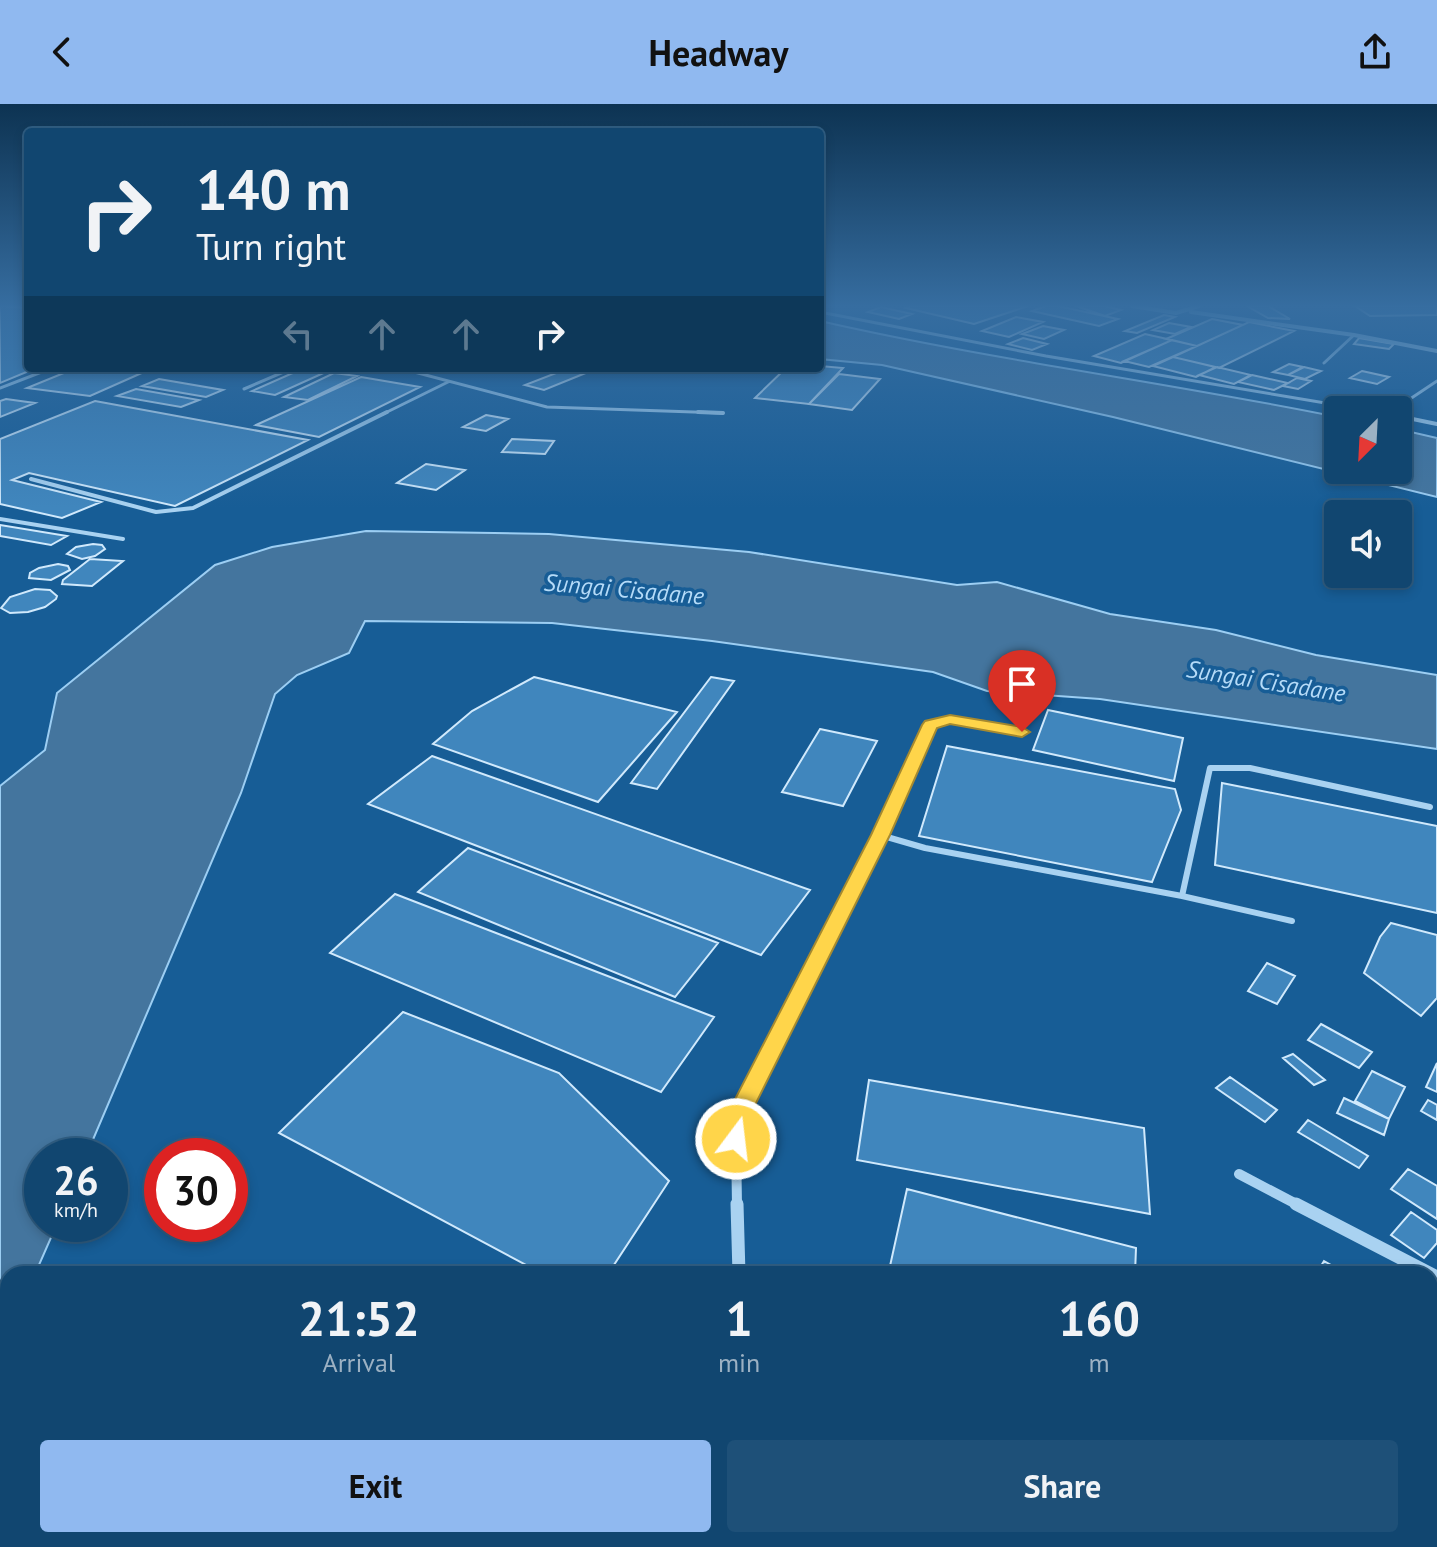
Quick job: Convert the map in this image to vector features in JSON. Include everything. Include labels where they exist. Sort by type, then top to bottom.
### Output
[{"type":"street","points":[[739,1266],[737,1123],[880,835],[930,725],[950,720],[1022,732]]},
{"type":"street","points":[[1239,1174],[1416,1266]]},
{"type":"lane","points":[[0,388],[38,373]]},
{"type":"lane","points":[[244,389],[281,373]]},
{"type":"lane","points":[[418,373],[557,408],[723,413]]},
{"type":"lane","points":[[1149,373],[1324,403]]},
{"type":"lane","points":[[1412,398],[1437,381]]},
{"type":"lane","points":[[31,479],[156,512],[193,508],[448,382]]},
{"type":"lane","points":[[1412,419],[1437,424]]},
{"type":"lane","points":[[0,519],[123,539]]},
{"type":"lane","points":[[1182,896],[1210,768],[1250,768],[1430,807]]},
{"type":"lane","points":[[880,835],[925,848],[1182,896],[1292,921]]},
{"type":"water","points":[[919,373],[1095,373],[1324,414],[1324,469]]},
{"type":"water","points":[[1412,432],[1437,438],[1437,497],[1384,484],[1412,484]]},
{"type":"water","name":"Sungai Cisadane","points":[[366,531],[549,534],[749,552],[957,585],[997,582],[1110,614],[1216,630],[1316,655],[1437,675],[1437,749],[1100,699],[987,691],[933,672],[712,641],[552,623],[365,621],[349,653],[297,675],[275,694],[241,793],[94,1138],[24,1138],[24,1242],[49,1242],[39,1266],[0,1266],[0,786],[45,750],[57,693],[215,565],[272,547]]},
{"type":"building","points":[[0,373],[23,373],[0,383]]},
{"type":"building","points":[[63,373],[141,373],[90,396],[27,388]]},
{"type":"building","points":[[292,373],[323,373],[275,395],[252,391]]},
{"type":"building","points":[[333,373],[357,376],[308,400],[284,397]]},
{"type":"building","points":[[555,373],[585,373],[544,390],[525,385]]},
{"type":"building","points":[[780,373],[838,373],[809,404],[755,398]]},
{"type":"building","points":[[1244,373],[1251,375],[1234,384],[1199,375]]},
{"type":"building","points":[[1291,373],[1316,373],[1305,379],[1288,375]]},
{"type":"building","points":[[1358,373],[1389,377],[1377,384],[1350,378]]},
{"type":"building","points":[[839,374],[880,379],[852,410],[809,404]]},
{"type":"building","points":[[1252,375],[1288,383],[1274,390],[1238,382]]},
{"type":"building","points":[[361,377],[420,387],[319,437],[256,425]]},
{"type":"building","points":[[1297,378],[1311,381],[1298,389],[1283,386]]},
{"type":"building","points":[[159,379],[223,390],[206,397],[142,386]]},
{"type":"building","points":[[136,389],[199,400],[181,407],[117,396]]},
{"type":"building","points":[[0,401],[35,403],[0,417]]},
{"type":"building","points":[[95,401],[308,440],[175,506],[29,473],[12,480],[101,502],[62,518],[0,504],[0,439]]},
{"type":"building","points":[[486,415],[508,419],[486,431],[463,427]]},
{"type":"building","points":[[512,439],[554,441],[545,454],[502,452]]},
{"type":"building","points":[[426,464],[465,470],[436,490],[397,483]]},
{"type":"building","points":[[0,525],[67,536],[51,545],[0,536]]},
{"type":"building","points":[[102,545],[105,549],[95,556],[82,559],[67,554],[76,547]]},
{"type":"building","points":[[90,559],[123,561],[92,586],[62,584],[63,580]]},
{"type":"building","points":[[58,564],[68,566],[70,570],[51,580],[29,578],[30,573],[39,568]]},
{"type":"building","points":[[35,589],[50,590],[57,596],[56,599],[45,607],[28,612],[10,613],[1,608],[10,597]]},
{"type":"building","points":[[534,677],[677,712],[598,802],[433,744],[472,711]]},
{"type":"building","points":[[711,677],[734,681],[657,789],[631,783]]},
{"type":"building","points":[[1048,710],[1183,738],[1174,781],[1033,750]]},
{"type":"building","points":[[820,729],[877,741],[843,806],[782,792]]},
{"type":"building","points":[[947,746],[1175,789],[1181,810],[1152,882],[919,836]]},
{"type":"building","points":[[432,756],[810,890],[761,955],[368,804]]},
{"type":"building","points":[[1222,783],[1437,826],[1437,913],[1215,865]]},
{"type":"building","points":[[468,848],[718,943],[675,997],[418,892]]},
{"type":"building","points":[[395,894],[714,1017],[661,1092],[330,953]]},
{"type":"building","points":[[1391,923],[1437,935],[1437,998],[1421,1016],[1364,973],[1380,937]]},
{"type":"building","points":[[1267,963],[1295,976],[1277,1004],[1248,991]]},
{"type":"building","points":[[403,1012],[559,1073],[669,1181],[613,1266],[528,1266],[279,1133]]},
{"type":"building","points":[[1321,1024],[1372,1052],[1359,1068],[1308,1040]]},
{"type":"building","points":[[1293,1054],[1325,1080],[1314,1085],[1283,1058]]},
{"type":"building","points":[[1437,1063],[1437,1092],[1426,1087]]},
{"type":"building","points":[[1372,1071],[1405,1087],[1389,1119],[1355,1101]]},
{"type":"building","points":[[1230,1077],[1277,1110],[1265,1122],[1216,1088]]},
{"type":"building","points":[[869,1080],[1144,1128],[1150,1214],[857,1160]]},
{"type":"building","points":[[1344,1098],[1389,1119],[1384,1135],[1337,1113]]},
{"type":"building","points":[[1428,1100],[1437,1105],[1437,1120],[1421,1111]]},
{"type":"building","points":[[1308,1120],[1368,1156],[1359,1168],[1298,1132]]},
{"type":"building","points":[[1408,1169],[1437,1186],[1437,1219],[1391,1189]]},
{"type":"building","points":[[907,1189],[1136,1248],[1135,1266],[890,1266]]},
{"type":"building","points":[[1411,1212],[1437,1230],[1437,1243],[1424,1258],[1391,1235]]},
{"type":"route","points":[[736,1139],[742,1109],[880,835],[930,725],[950,720],[1022,732]]}]
